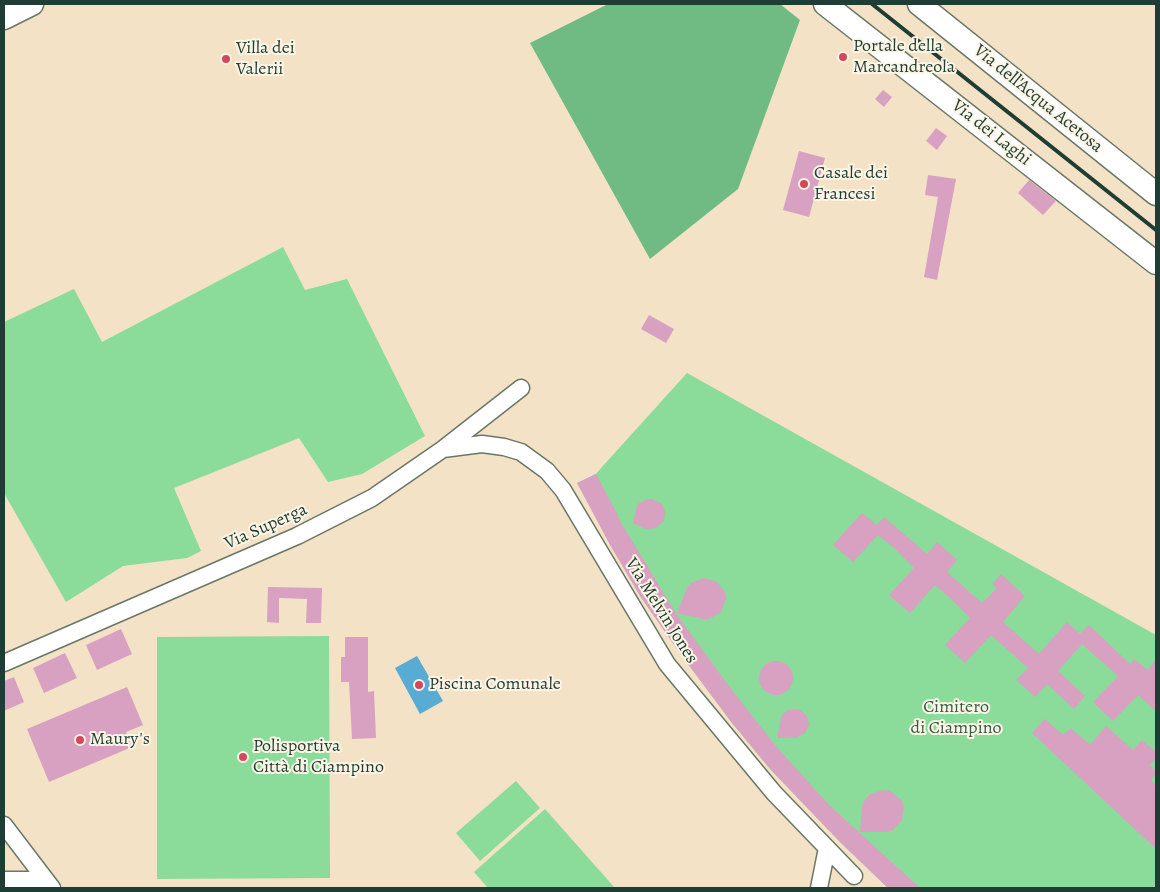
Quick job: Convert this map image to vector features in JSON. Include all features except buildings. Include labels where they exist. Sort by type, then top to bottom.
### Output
[{"type":"main road","points":[[4,18],[32,4]]},
{"type":"main road","name":"Via dei Laghi","points":[[825,4],[1156,263]]},
{"type":"main road","name":"Via dell'Acqua Acetosa","points":[[919,4],[1156,194]]},
{"type":"street","name":"Via Superga","points":[[4,663],[305,533],[372,498],[443,449],[521,388]]},
{"type":"street","name":"Via Melvin Jones","points":[[443,449],[482,444],[504,446],[521,452],[547,471],[563,490],[667,664],[774,793],[854,876]]},
{"type":"street","points":[[4,825],[48,884]]},
{"type":"street","points":[[819,888],[827,848]]},
{"type":"street","points":[[4,880],[48,884]]},
{"type":"green space","points":[[608,4],[780,4],[800,20],[738,189],[650,259],[530,43]]},
{"type":"green space","points":[[283,247],[305,290],[347,279],[425,436],[362,474],[328,482],[299,438],[174,488],[201,551],[187,558],[123,566],[66,602],[4,493],[4,322],[74,289],[102,342]]},
{"type":"green space","name":"Cimitero di Ciampino","points":[[687,373],[1156,635],[1156,888],[888,888],[840,842],[770,769],[732,723],[640,596],[577,483],[596,474]]},
{"type":"green space","name":"Polisportiva Città di Ciampino","points":[[329,636],[330,878],[157,879],[157,637]]},
{"type":"green space","points":[[516,781],[540,808],[480,861],[456,833]]},
{"type":"green space","points":[[545,809],[615,888],[488,888],[474,872]]},
{"type":"water","name":"Piscina Comunale","points":[[417,656],[443,701],[420,714],[395,668]]},
{"type":"railway","points":[[872,4],[1156,230]]},
{"type":"place","name":"Portale della Marcandreola","points":[[843,57]]},
{"type":"place","name":"Villa dei Valerii","points":[[226,59]]},
{"type":"place","name":"Casale dei Francesi","points":[[804,184]]},
{"type":"place","name":"Piscina Comunale","points":[[419,685]]},
{"type":"place","name":"Maury's","points":[[80,740]]},
{"type":"place","name":"Polisportiva Città di Ciampino","points":[[243,757]]}]
